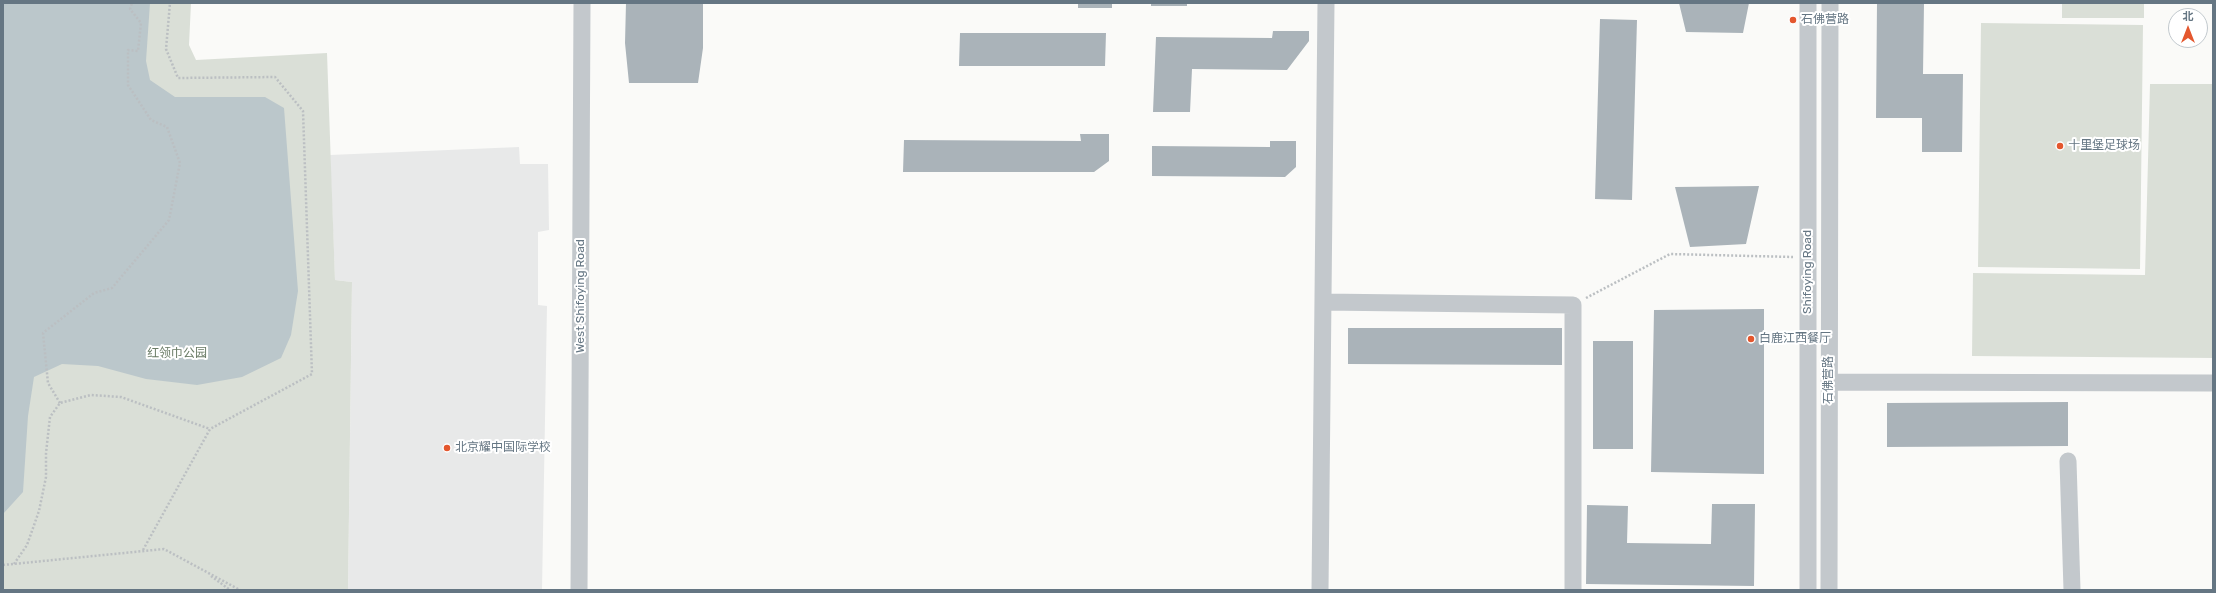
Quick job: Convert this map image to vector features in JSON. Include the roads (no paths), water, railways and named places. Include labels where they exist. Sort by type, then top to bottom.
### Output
[{"type":"street","name":"West Shifoying Road","points":[[579,590],[582,3]]},
{"type":"street","points":[[1320,590],[1326,3]]},
{"type":"street","name":"Shifoying Road","points":[[1808,3],[1808,590]]},
{"type":"street","name":"石佛营路","points":[[1829,590],[1830,3]]},
{"type":"street","points":[[1323,302],[1574,305],[1573,590]]},
{"type":"street","points":[[1829,382],[2213,382]]},
{"type":"street","points":[[2068,461],[2072,590]]},
{"type":"place","name":"石佛营路","points":[[1793,20]]},
{"type":"place","name":"十里堡足球场","points":[[2060,146]]},
{"type":"place","name":"白鹿江西餐厅","points":[[1751,339]]},
{"type":"place","name":"北京耀中国际学校","points":[[447,448]]},
{"type":"park label","name":"红领巾公园","points":[[177,354]]}]
